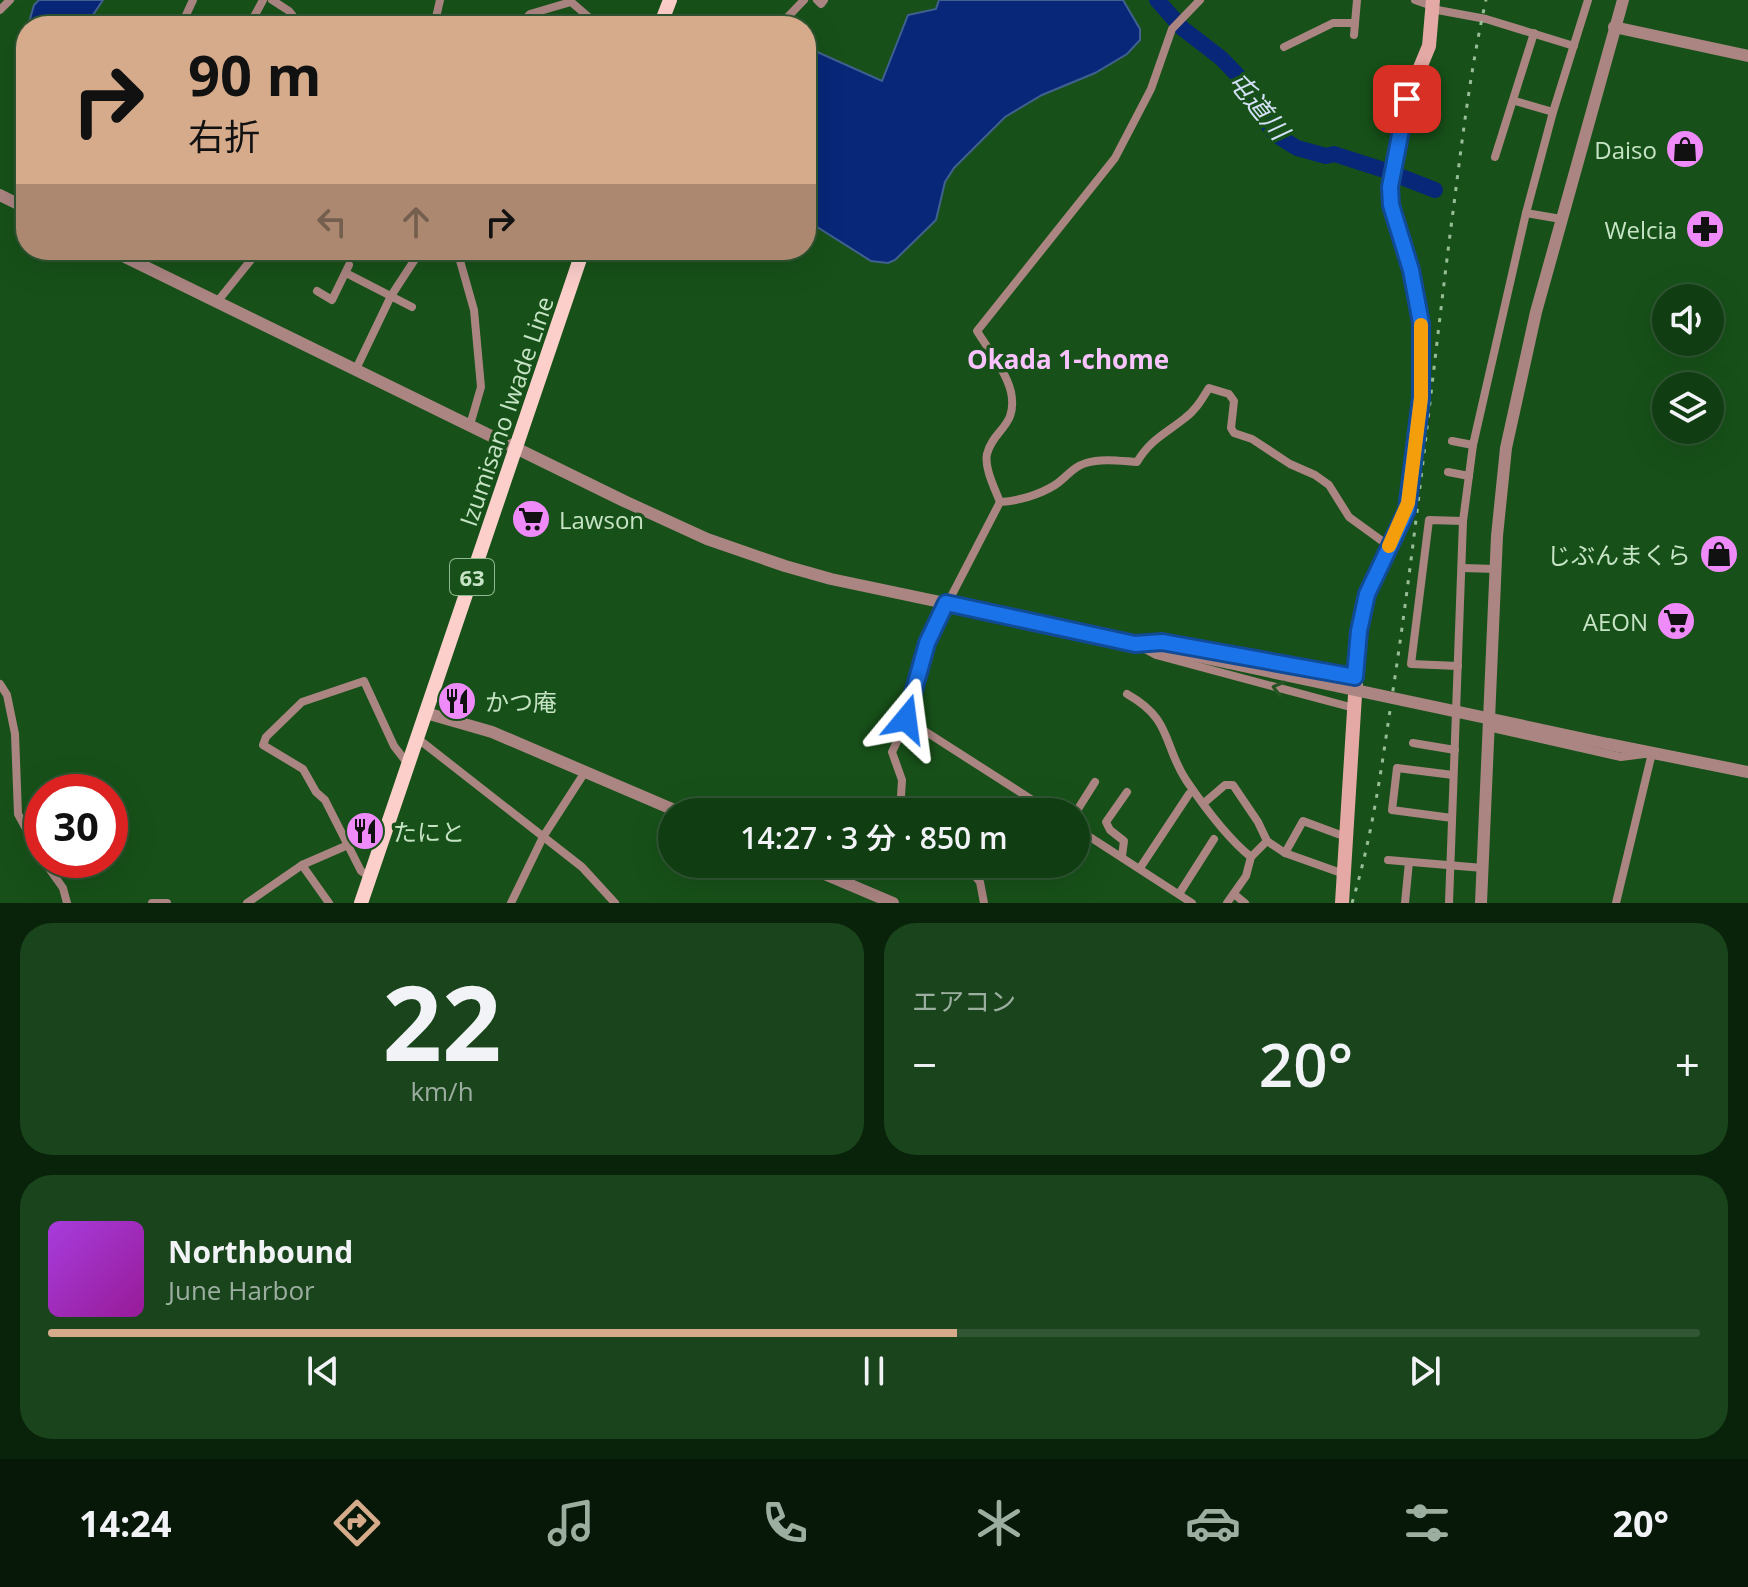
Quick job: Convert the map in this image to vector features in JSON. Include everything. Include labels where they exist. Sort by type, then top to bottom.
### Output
[{"type":"main road","points":[[1342,903],[1355,677],[1363,609],[1367,594],[1407,510],[1421,398],[1421,323],[1411,270],[1391,205],[1390,187],[1407,99],[1429,46],[1432,5]]},
{"type":"main road","name":"Izumisano Iwade Line","points":[[361,903],[580,260]]},
{"type":"street","points":[[0,10],[10,0]]},
{"type":"street","points":[[272,0],[293,16]]},
{"type":"street","points":[[789,16],[804,0]]},
{"type":"street","points":[[817,0],[821,4],[824,0]]},
{"type":"street","points":[[901,798],[902,780],[892,752],[906,719],[927,643],[1000,502],[987,462],[987,451],[1007,425],[1012,400],[1006,379],[977,331],[1115,158],[1151,89],[1172,29],[1200,0]]},
{"type":"street","points":[[1354,35],[1357,0]]},
{"type":"street","points":[[1415,0],[1574,46]]},
{"type":"street","points":[[1449,903],[1463,521],[1473,445],[1526,213],[1588,0]]},
{"type":"street","points":[[1481,903],[1496,569],[1506,448],[1536,312],[1623,0]]},
{"type":"street","points":[[528,16],[570,1],[587,16]]},
{"type":"street","points":[[1284,47],[1333,23],[1355,23]]},
{"type":"street","points":[[1614,27],[1748,56]]},
{"type":"street","points":[[1495,157],[1534,33]]},
{"type":"street","points":[[1515,101],[1553,112]]},
{"type":"street","points":[[1526,213],[1561,219]]},
{"type":"street","points":[[131,260],[707,539],[746,554],[831,579],[1748,772]]},
{"type":"street","points":[[217,302],[251,260]]},
{"type":"street","points":[[356,369],[391,296],[414,260]]},
{"type":"street","points":[[460,260],[474,310],[481,387],[470,425]]},
{"type":"street","points":[[317,291],[332,300],[348,269],[412,307]]},
{"type":"street","points":[[1000,502],[1020,501],[1056,485],[1067,472],[1084,463],[1098,460],[1137,462],[1146,447],[1185,418],[1209,388],[1229,394],[1234,401],[1231,428],[1234,433],[1252,439],[1329,485],[1349,517],[1389,546]]},
{"type":"street","points":[[1452,441],[1473,445]]},
{"type":"street","points":[[1448,472],[1469,476]]},
{"type":"street","points":[[1458,666],[1411,664],[1429,520],[1463,521]]},
{"type":"street","points":[[1463,568],[1496,569]]},
{"type":"street","points":[[1135,644],[1162,642],[1355,677]]},
{"type":"street","points":[[1135,644],[1156,655],[1354,708]]},
{"type":"street","points":[[370,877],[361,871],[325,800],[316,792],[306,773],[263,745],[266,737],[302,702],[364,681],[394,746],[408,764]]},
{"type":"street","points":[[0,684],[7,695],[15,734],[18,814],[24,825]]},
{"type":"street","points":[[1127,694],[1152,710],[1161,723],[1184,778],[1235,845],[1251,857]]},
{"type":"street","points":[[426,713],[492,732],[658,803]]},
{"type":"street","points":[[906,719],[1029,798]]},
{"type":"street","points":[[1488,727],[1621,757],[1652,753]]},
{"type":"street","points":[[417,738],[582,867],[615,903]]},
{"type":"street","points":[[1413,743],[1455,750]]},
{"type":"street","points":[[1616,903],[1652,753]]},
{"type":"street","points":[[1452,818],[1392,810],[1397,768],[1453,775]]},
{"type":"street","points":[[511,903],[543,837],[585,772]]},
{"type":"street","points":[[1085,798],[1095,782]]},
{"type":"street","points":[[1204,803],[1225,785],[1233,785],[1267,841],[1285,853],[1344,874]]},
{"type":"street","points":[[1122,856],[1124,841],[1110,830],[1106,822],[1127,792]]},
{"type":"street","points":[[1140,868],[1189,794]]},
{"type":"street","points":[[1285,853],[1303,821],[1346,837]]},
{"type":"street","points":[[1090,837],[1192,903]]},
{"type":"street","points":[[1179,894],[1214,839]]},
{"type":"street","points":[[1227,903],[1246,876],[1251,857],[1267,841]]},
{"type":"street","points":[[247,903],[302,865],[348,845]]},
{"type":"street","points":[[1388,860],[1483,868]]},
{"type":"street","points":[[1405,903],[1409,862]]},
{"type":"street","points":[[302,865],[329,903]]},
{"type":"street","points":[[56,878],[63,888],[67,903]]},
{"type":"street","points":[[835,878],[893,903]]},
{"type":"street","points":[[849,884],[850,878]]},
{"type":"street","points":[[977,878],[984,903]]},
{"type":"street","points":[[1234,894],[1245,903]]},
{"type":"street","points":[[152,903],[167,903]]},
{"type":"shaded area","points":[[39,0],[103,0],[93,16],[31,16]]},
{"type":"shaded area","points":[[939,0],[1123,0],[1140,29],[1140,40],[1127,54],[1095,73],[1042,95],[1005,117],[954,168],[945,182],[936,220],[895,260],[888,263],[871,261],[816,226],[816,51],[882,81],[908,15],[936,9]]},
{"type":"waterway","name":"屯道川","points":[[1157,0],[1182,28],[1221,58],[1248,86],[1250,99],[1276,135],[1297,148],[1326,156],[1334,154],[1384,170]]},
{"type":"waterway","name":"屯道川","points":[[1399,176],[1435,190]]},
{"type":"railway","points":[[1352,903],[1373,819],[1395,677],[1462,142],[1486,0]]},
{"type":"slow traffic","points":[[1389,546],[1407,510],[1421,398],[1421,325]]},
{"type":"place","name":"Daiso","points":[[1685,149]]},
{"type":"place","name":"Welcia","points":[[1705,229]]},
{"type":"place","name":"Lawson","points":[[531,519]]},
{"type":"place","name":"じぶんまくら","points":[[1719,554]]},
{"type":"place","name":"AEON","points":[[1676,621]]},
{"type":"place","name":"かつ庵","points":[[457,701]]},
{"type":"place","name":"たにと","points":[[365,831]]},
{"type":"district","name":"Okada 1-chome","points":[[1068,359]]},
{"type":"route","points":[[906,719],[927,643],[946,603],[1135,644],[1162,642],[1355,677],[1359,631],[1367,594],[1407,510],[1421,398],[1421,323],[1411,270],[1391,205],[1390,187],[1407,99]]}]
